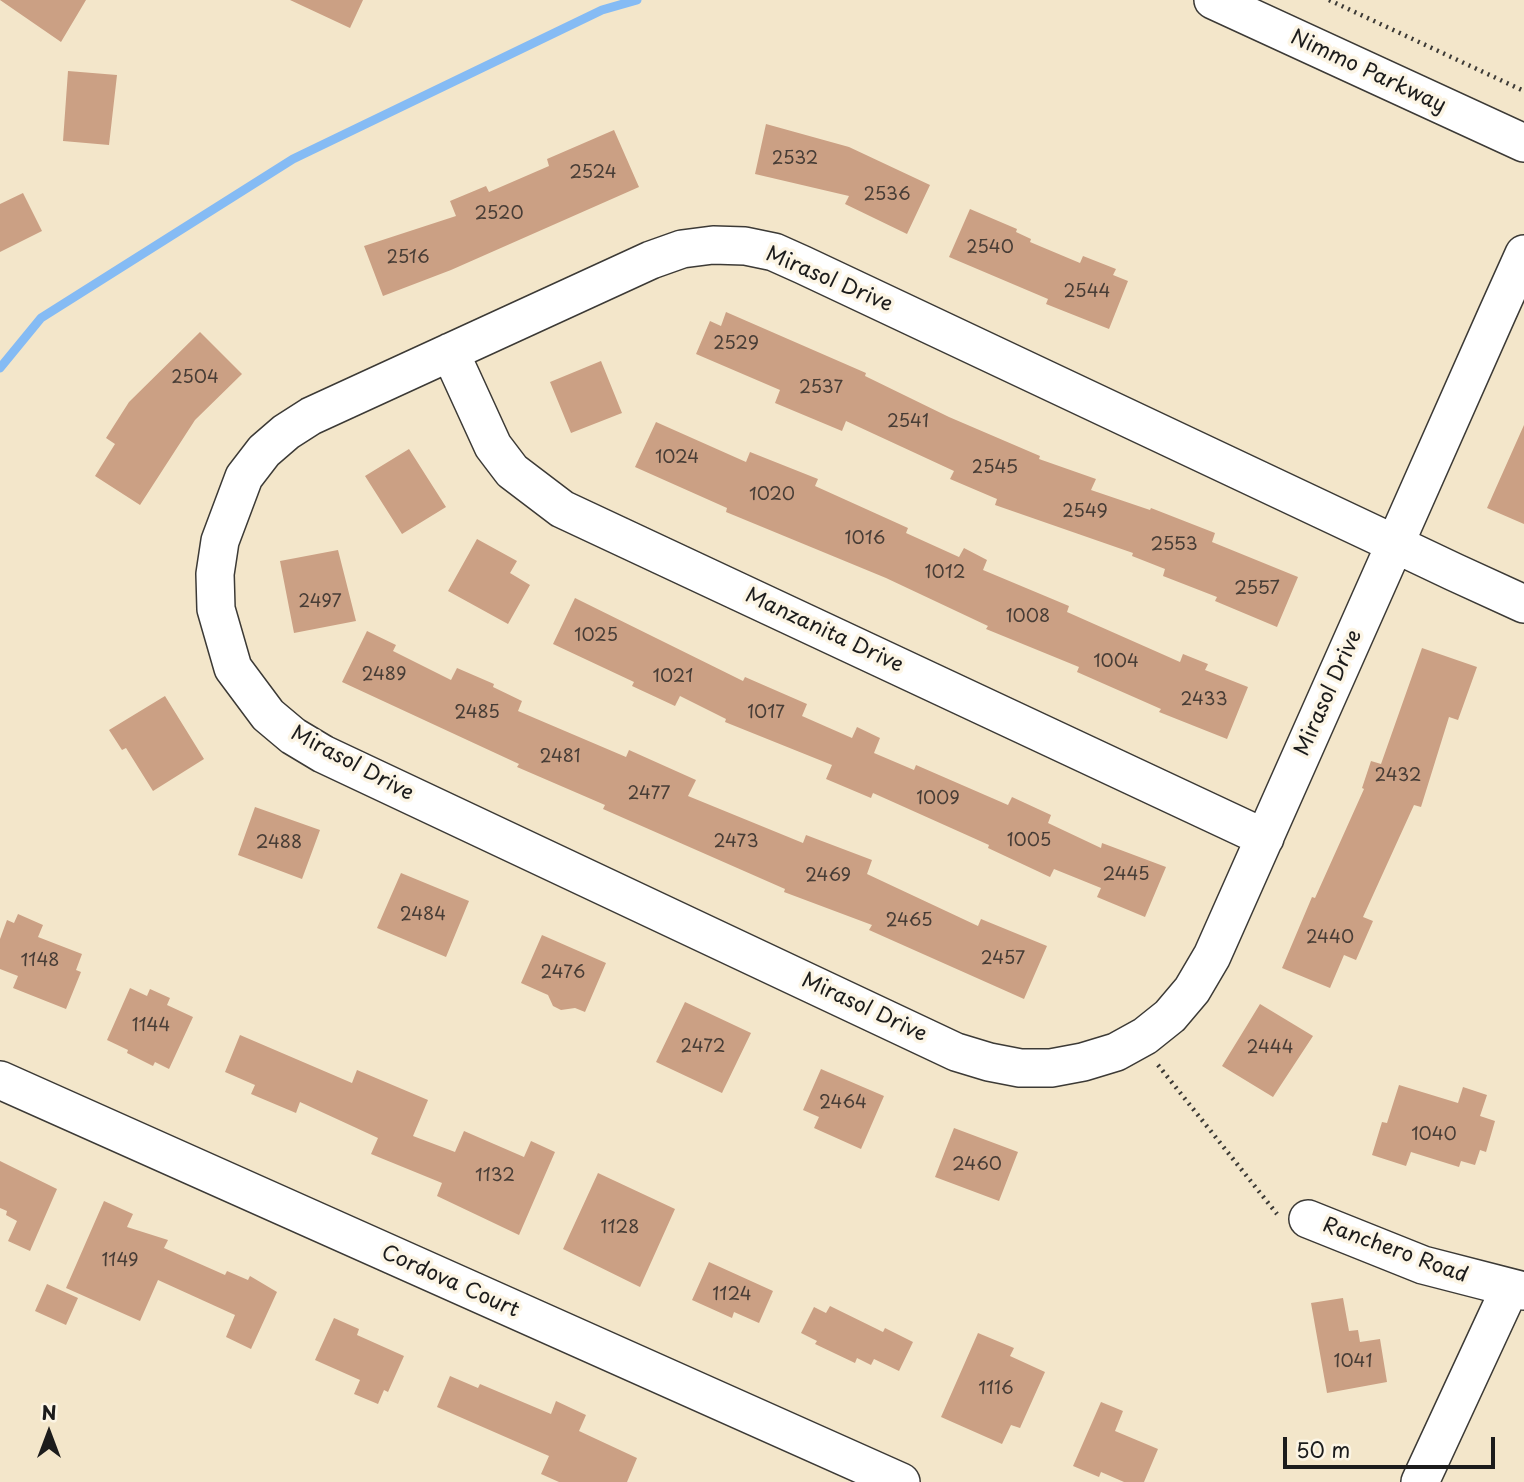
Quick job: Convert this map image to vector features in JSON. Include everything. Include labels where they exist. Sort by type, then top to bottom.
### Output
[{"type":"street","name":"Nimmo Parkway","points":[[1213,0],[1524,143]]},
{"type":"street","name":"Mirasol Drive","points":[[1395,544],[774,252],[713,245],[682,249],[311,416],[286,432],[264,451],[244,477],[230,508],[220,541],[215,574],[216,609],[223,641],[233,668],[249,693],[268,715],[303,742],[956,1052],[1020,1068],[1051,1068],[1116,1052],[1145,1036],[1170,1016],[1192,990],[1212,956],[1524,254]]},
{"type":"street","name":"Manzanita Drive","points":[[450,352],[493,446],[519,477],[562,509],[1265,838]]},
{"type":"street","points":[[1395,544],[1524,604]]},
{"type":"street","name":"Cordova Court","points":[[0,1080],[901,1482]]},
{"type":"street","name":"Ranchero Road","points":[[1293,1217],[1423,1265],[1517,1290]]},
{"type":"street","points":[[1420,1482],[1517,1290]]},
{"type":"path","points":[[1329,0],[1524,91]]},
{"type":"path","points":[[1155,1062],[1293,1217]]},
{"type":"building","points":[[0,0],[86,0],[61,42]]},
{"type":"building","points":[[290,0],[363,0],[350,28]]},
{"type":"building","points":[[68,71],[117,75],[109,145],[63,141]]},
{"type":"building","points":[[766,124],[849,147],[930,185],[907,234],[845,204],[849,196],[755,174]]},
{"type":"building","points":[[614,130],[639,187],[451,270],[383,296],[364,246],[456,216],[450,201],[486,186],[489,192],[549,166],[547,159]]},
{"type":"building","points":[[23,193],[42,231],[0,252],[0,204]]},
{"type":"building","points":[[970,209],[1017,229],[1016,232],[1031,239],[1030,242],[1080,263],[1083,256],[1116,269],[1113,275],[1128,281],[1109,329],[1046,304],[1048,299],[949,257]]},
{"type":"building","points":[[726,312],[866,373],[865,376],[949,417],[1040,456],[1039,459],[1096,479],[1091,490],[1150,510],[1151,508],[1215,533],[1212,542],[1298,577],[1277,627],[1215,601],[1217,597],[1163,576],[1165,569],[1132,556],[1133,553],[995,505],[997,499],[950,479],[954,471],[846,421],[842,431],[775,403],[780,390],[696,354],[710,321],[721,326]]},
{"type":"building","points":[[200,332],[242,374],[195,420],[140,505],[95,476],[115,444],[106,438],[129,402]]},
{"type":"building","points":[[601,361],[622,413],[571,433],[550,382]]},
{"type":"building","points":[[656,422],[746,462],[750,452],[818,479],[815,486],[908,528],[906,533],[959,557],[964,548],[987,560],[983,570],[1069,606],[1067,612],[1180,662],[1183,654],[1208,664],[1205,670],[1248,687],[1227,739],[1159,712],[1161,709],[1077,672],[1079,667],[986,629],[988,626],[886,578],[726,512],[727,508],[635,467]]},
{"type":"building","points":[[1524,425],[1524,524],[1487,508]]},
{"type":"building","points":[[409,449],[446,507],[402,534],[365,476]]},
{"type":"building","points":[[477,539],[517,561],[510,573],[530,585],[508,624],[448,591]]},
{"type":"building","points":[[338,550],[356,621],[294,633],[280,561]]},
{"type":"building","points":[[575,598],[743,681],[745,677],[807,704],[802,716],[852,738],[857,727],[880,738],[874,753],[914,770],[916,765],[1008,805],[1012,797],[1051,815],[1048,823],[1101,848],[1102,843],[1166,867],[1145,917],[1097,897],[1101,888],[1054,869],[1050,877],[988,848],[989,845],[873,793],[871,798],[826,779],[832,765],[725,722],[726,719],[680,696],[675,706],[632,686],[634,682],[553,644]]},
{"type":"building","points":[[367,631],[396,645],[393,651],[451,680],[457,668],[494,684],[493,687],[522,701],[518,711],[626,757],[629,750],[696,780],[688,796],[803,843],[806,835],[872,860],[867,874],[978,926],[981,919],[1047,946],[1024,999],[869,930],[872,925],[784,892],[785,889],[603,809],[605,805],[517,767],[519,764],[342,682]]},
{"type":"building","points":[[1422,648],[1477,667],[1458,720],[1449,717],[1421,807],[1414,805],[1363,917],[1373,921],[1356,960],[1344,955],[1330,988],[1282,968],[1312,897],[1315,898],[1364,789],[1362,788],[1371,761],[1381,764]]},
{"type":"building","points":[[165,696],[204,759],[153,791],[126,748],[122,750],[109,730]]},
{"type":"building","points":[[255,807],[320,830],[302,879],[238,855]]},
{"type":"building","points":[[401,873],[469,901],[446,957],[377,928]]},
{"type":"building","points":[[18,914],[43,925],[38,937],[82,954],[76,970],[81,972],[66,1009],[13,988],[18,976],[0,969],[0,939],[7,920],[14,923]]},
{"type":"building","points":[[542,935],[606,963],[585,1012],[575,1008],[561,1010],[553,1006],[548,995],[521,983]]},
{"type":"building","points":[[130,988],[147,996],[150,989],[170,998],[167,1005],[193,1017],[169,1069],[155,1062],[153,1066],[107,1040]]},
{"type":"building","points":[[685,1002],[751,1033],[722,1093],[656,1062]]},
{"type":"building","points":[[1260,1004],[1313,1036],[1273,1097],[1222,1066]]},
{"type":"building","points":[[240,1035],[352,1083],[357,1070],[428,1100],[413,1136],[455,1152],[464,1131],[524,1157],[531,1141],[555,1152],[519,1235],[437,1196],[442,1183],[371,1154],[378,1138],[300,1102],[296,1113],[251,1094],[255,1085],[225,1072]]},
{"type":"building","points":[[821,1069],[884,1096],[861,1149],[814,1128],[819,1117],[803,1110]]},
{"type":"building","points":[[1399,1085],[1458,1103],[1463,1087],[1487,1095],[1480,1116],[1495,1121],[1486,1152],[1480,1150],[1475,1165],[1461,1161],[1459,1167],[1411,1152],[1406,1166],[1372,1155],[1382,1122],[1387,1123]]},
{"type":"building","points":[[954,1128],[1018,1152],[999,1201],[935,1177]]},
{"type":"building","points":[[0,1161],[57,1189],[30,1251],[8,1241],[17,1221],[0,1208]]},
{"type":"building","points":[[598,1173],[675,1209],[640,1287],[563,1249]]},
{"type":"building","points":[[104,1201],[133,1214],[127,1227],[168,1240],[164,1248],[225,1275],[227,1271],[248,1280],[250,1276],[277,1292],[251,1349],[226,1337],[235,1315],[158,1280],[140,1321],[66,1288]]},
{"type":"building","points":[[709,1262],[773,1291],[759,1323],[734,1312],[732,1318],[692,1300]]},
{"type":"building","points":[[47,1284],[78,1298],[66,1325],[35,1311]]},
{"type":"building","points":[[1343,1298],[1349,1331],[1358,1330],[1360,1342],[1380,1339],[1387,1382],[1327,1393],[1311,1303]]},
{"type":"building","points":[[830,1306],[883,1332],[885,1328],[913,1342],[899,1371],[874,1359],[871,1365],[857,1358],[855,1363],[815,1344],[817,1341],[801,1333],[814,1307],[826,1313]]},
{"type":"building","points":[[334,1318],[359,1329],[357,1335],[404,1356],[388,1392],[384,1390],[378,1404],[354,1394],[360,1380],[315,1360]]},
{"type":"building","points":[[978,1333],[1014,1348],[1010,1356],[1045,1372],[1020,1428],[1011,1425],[1002,1444],[941,1417]]},
{"type":"building","points":[[450,1376],[478,1388],[480,1384],[551,1414],[556,1401],[586,1415],[579,1431],[637,1458],[627,1482],[559,1482],[541,1474],[549,1456],[437,1407]]},
{"type":"building","points":[[1101,1402],[1123,1411],[1115,1431],[1158,1449],[1144,1482],[1124,1482],[1101,1472],[1099,1477],[1073,1466]]},
{"type":"waterway","points":[[0,368],[41,318],[293,159],[602,10],[637,0]]}]
